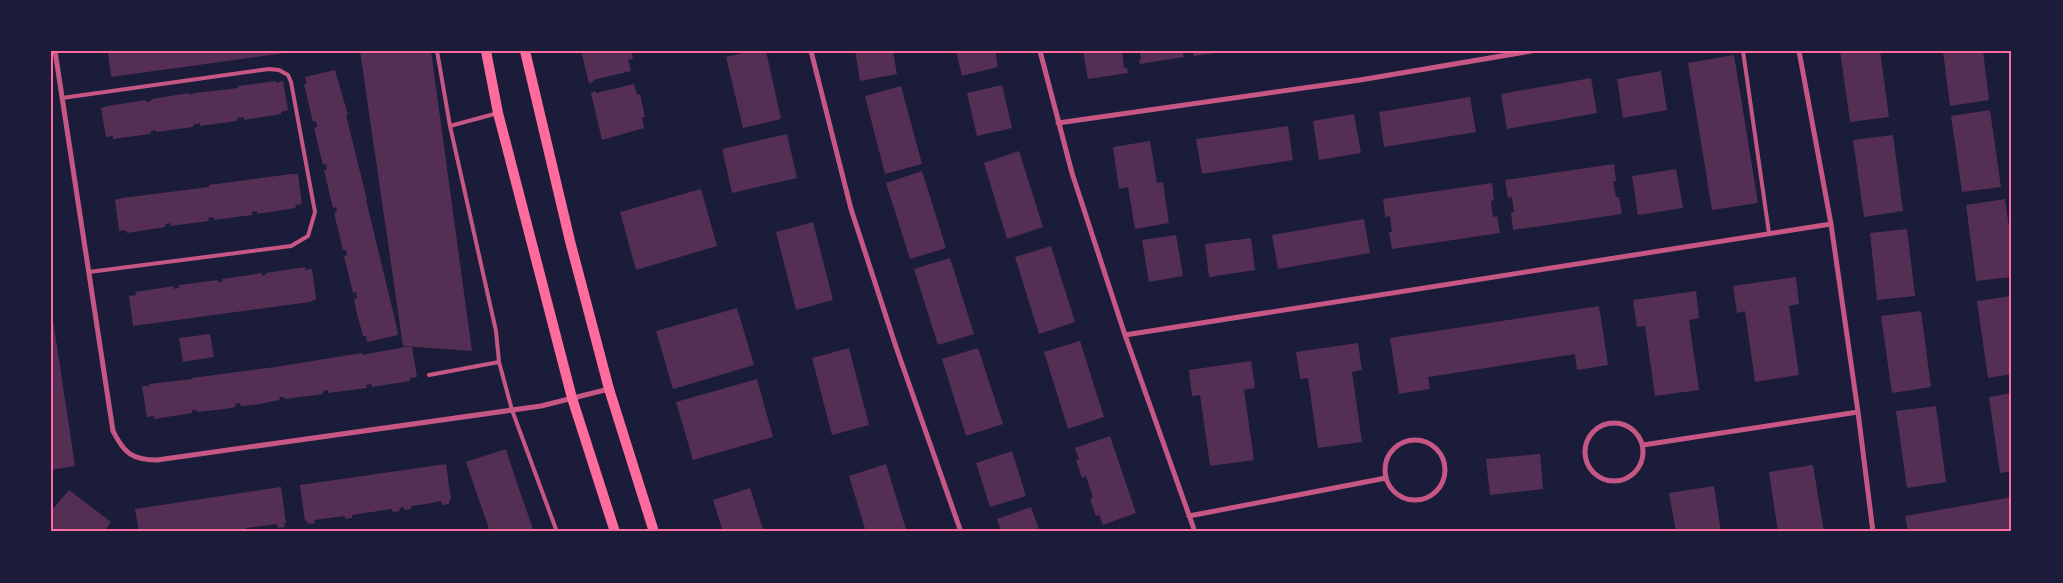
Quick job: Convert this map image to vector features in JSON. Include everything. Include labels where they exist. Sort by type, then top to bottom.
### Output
[{"type":"main road","points":[[486,51],[498,113],[572,398],[615,532]]},
{"type":"main road","points":[[525,51],[567,232],[609,389],[654,532]]},
{"type":"street","points":[[55,51],[113,431],[120,445],[130,454],[143,460],[157,460],[541,406],[609,389]]},
{"type":"street","points":[[810,51],[851,209],[896,347],[961,532]]},
{"type":"street","points":[[1040,51],[1072,173],[1195,532]]},
{"type":"street","points":[[1058,123],[1360,80],[1531,51]]},
{"type":"street","points":[[1799,51],[1831,224],[1873,532]]},
{"type":"street","points":[[1126,335],[1831,224]]},
{"type":"street","points":[[1643,445],[1858,412]]},
{"type":"street","points":[[1613,422],[1632,428],[1639,435],[1643,445],[1641,464],[1629,478],[1620,481],[1610,481],[1593,473],[1587,465],[1585,447],[1591,433],[1603,424],[1613,422]]},
{"type":"street","points":[[1422,440],[1439,452],[1444,461],[1443,480],[1438,488],[1423,499],[1414,500],[1396,494],[1386,478],[1385,468],[1388,458],[1393,449],[1406,441],[1422,440]]},
{"type":"street","points":[[1189,516],[1386,478]]},
{"type":"lane","points":[[437,51],[450,126],[496,331],[499,362],[512,410],[557,532]]},
{"type":"lane","points":[[1743,51],[1769,233]]},
{"type":"lane","points":[[62,98],[269,69],[279,70],[288,75],[291,82],[315,212],[308,236],[291,246],[89,272]]},
{"type":"lane","points":[[450,126],[498,113]]},
{"type":"lane","points":[[429,374],[499,362]]},
{"type":"building","points":[[108,51],[292,51],[292,52],[111,77]]},
{"type":"building","points":[[360,51],[431,51],[472,351],[403,346]]},
{"type":"building","points":[[581,51],[631,51],[633,59],[628,60],[631,71],[593,80],[594,82],[589,83]]},
{"type":"building","points":[[752,51],[766,51],[781,119],[743,128],[726,57]]},
{"type":"building","points":[[855,51],[893,51],[897,74],[860,81]]},
{"type":"building","points":[[956,51],[995,51],[998,67],[962,76]]},
{"type":"building","points":[[1083,51],[1122,51],[1124,68],[1127,68],[1128,73],[1088,79]]},
{"type":"building","points":[[1140,51],[1182,51],[1184,57],[1140,64]]},
{"type":"building","points":[[1193,51],[1221,51],[1221,52],[1194,56]]},
{"type":"building","points":[[1840,51],[1880,51],[1889,117],[1850,122]]},
{"type":"building","points":[[1943,51],[1983,51],[1989,100],[1950,106]]},
{"type":"building","points":[[1734,55],[1758,203],[1712,210],[1688,63]]},
{"type":"building","points":[[335,70],[348,115],[346,115],[398,335],[367,342],[366,336],[363,336],[356,310],[354,299],[357,298],[356,292],[353,293],[344,256],[347,255],[346,250],[343,250],[334,213],[337,212],[336,207],[333,208],[324,170],[327,170],[326,164],[323,165],[314,128],[317,127],[316,121],[313,122],[304,84],[307,84],[305,77]]},
{"type":"building","points":[[1661,71],[1667,110],[1623,118],[1617,79]]},
{"type":"building","points":[[1591,78],[1597,113],[1507,129],[1501,94]]},
{"type":"building","points":[[276,81],[276,83],[283,81],[288,110],[281,112],[281,114],[244,120],[244,117],[237,118],[237,121],[200,126],[200,123],[193,125],[193,127],[156,132],[156,130],[151,131],[150,134],[113,139],[113,136],[106,137],[101,108]]},
{"type":"building","points":[[634,84],[637,95],[640,94],[645,117],[642,117],[644,128],[602,140],[591,93]]},
{"type":"building","points":[[1002,85],[1012,128],[977,136],[967,93]]},
{"type":"building","points":[[901,86],[922,164],[885,174],[865,96]]},
{"type":"building","points":[[1470,97],[1476,132],[1384,147],[1379,112]]},
{"type":"building","points":[[1990,110],[2001,187],[1962,192],[1951,116]]},
{"type":"building","points":[[1354,114],[1361,153],[1319,160],[1313,121]]},
{"type":"building","points":[[1288,126],[1293,160],[1202,174],[1196,139]]},
{"type":"building","points":[[787,134],[797,178],[732,193],[722,149]]},
{"type":"building","points":[[1893,135],[1903,211],[1864,217],[1853,140]]},
{"type":"building","points":[[1150,141],[1157,183],[1163,182],[1169,223],[1135,229],[1128,187],[1119,189],[1113,147]]},
{"type":"building","points":[[1019,151],[1043,227],[1007,239],[984,163]]},
{"type":"building","points":[[1614,164],[1616,181],[1613,181],[1616,197],[1619,197],[1622,214],[1513,230],[1511,213],[1514,212],[1512,197],[1508,198],[1505,180]]},
{"type":"building","points":[[1676,169],[1683,208],[1638,215],[1632,176]]},
{"type":"building","points":[[922,171],[946,248],[910,259],[886,183]]},
{"type":"building","points":[[298,174],[302,204],[295,205],[296,208],[257,214],[257,211],[252,212],[252,215],[214,220],[213,217],[208,218],[209,221],[170,226],[170,223],[165,224],[165,227],[127,233],[126,230],[119,231],[115,200]]},
{"type":"building","points":[[1492,183],[1494,200],[1491,201],[1493,217],[1497,216],[1500,233],[1392,249],[1389,232],[1392,232],[1390,216],[1385,217],[1383,199]]},
{"type":"building","points":[[701,189],[717,246],[636,270],[620,212]]},
{"type":"building","points":[[2005,199],[2012,249],[2012,277],[1976,281],[1966,205]]},
{"type":"building","points":[[1364,219],[1370,253],[1278,269],[1272,235]]},
{"type":"building","points":[[813,222],[833,300],[796,310],[776,232]]},
{"type":"building","points":[[1907,229],[1915,296],[1877,300],[1870,233]]},
{"type":"building","points":[[1176,235],[1183,276],[1149,282],[1142,240]]},
{"type":"building","points":[[1251,238],[1255,270],[1209,277],[1205,244]]},
{"type":"building","points":[[1051,246],[1075,322],[1039,334],[1015,257]]},
{"type":"building","points":[[950,258],[974,334],[938,345],[914,269]]},
{"type":"building","points":[[305,267],[305,270],[312,269],[316,299],[310,302],[133,326],[129,296],[136,295],[135,292],[174,286],[174,289],[179,288],[179,285],[218,280],[218,282],[223,282],[222,279],[262,273],[262,276],[266,275],[266,273]]},
{"type":"building","points":[[1796,277],[1799,304],[1789,306],[1799,375],[1755,382],[1745,311],[1737,313],[1733,286]]},
{"type":"building","points":[[1696,291],[1699,318],[1689,320],[1699,390],[1655,396],[1645,326],[1637,327],[1633,300]]},
{"type":"building","points":[[2012,296],[2012,374],[1988,378],[1977,301]]},
{"type":"building","points":[[1599,306],[1608,365],[1577,370],[1575,354],[1428,377],[1430,389],[1399,394],[1390,338]]},
{"type":"building","points":[[737,308],[754,365],[673,389],[656,331]]},
{"type":"building","points":[[1921,311],[1931,387],[1892,393],[1881,316]]},
{"type":"building","points":[[51,320],[53,320],[75,466],[51,470]]},
{"type":"building","points":[[210,334],[214,357],[183,362],[179,338]]},
{"type":"building","points":[[1080,341],[1104,417],[1068,429],[1044,352]]},
{"type":"building","points":[[1358,343],[1362,370],[1352,372],[1362,442],[1318,448],[1308,378],[1300,379],[1296,352]]},
{"type":"building","points":[[412,347],[417,377],[410,378],[410,381],[372,387],[371,384],[366,385],[367,388],[328,393],[328,390],[323,391],[323,394],[285,399],[284,397],[279,397],[280,400],[254,405],[241,406],[240,403],[235,404],[236,407],[197,412],[197,410],[192,410],[192,413],[154,419],[154,416],[147,417],[142,386],[149,386],[149,384],[362,353],[362,355]]},
{"type":"building","points":[[849,348],[869,425],[832,435],[812,358]]},
{"type":"building","points":[[978,348],[1003,424],[966,436],[942,359]]},
{"type":"building","points":[[1251,361],[1255,388],[1244,390],[1254,460],[1210,466],[1200,395],[1192,396],[1189,370]]},
{"type":"building","points":[[757,379],[773,437],[693,460],[676,402]]},
{"type":"building","points":[[2012,393],[2012,471],[2000,473],[1989,397]]},
{"type":"building","points":[[1936,406],[1946,482],[1907,488],[1896,411]]},
{"type":"building","points":[[1110,436],[1136,513],[1103,525],[1099,515],[1096,516],[1090,499],[1093,498],[1086,476],[1082,478],[1076,460],[1079,459],[1075,448]]},
{"type":"building","points":[[506,449],[534,532],[490,532],[466,462]]},
{"type":"building","points":[[1012,451],[1026,496],[990,507],[976,463]]},
{"type":"building","points":[[1540,454],[1543,489],[1490,495],[1486,459]]},
{"type":"building","points":[[446,464],[451,500],[449,504],[442,505],[441,501],[411,506],[411,509],[404,510],[404,507],[399,508],[400,511],[393,512],[392,509],[352,515],[352,518],[345,519],[345,516],[314,520],[315,523],[308,524],[305,521],[300,485]]},
{"type":"building","points":[[886,464],[907,532],[866,532],[849,476]]},
{"type":"building","points":[[1813,465],[1824,532],[1778,532],[1769,472]]},
{"type":"building","points":[[1714,486],[1721,532],[1676,532],[1669,493]]},
{"type":"building","points":[[281,487],[285,527],[278,528],[277,524],[246,528],[247,532],[240,532],[240,529],[236,532],[139,532],[135,509]]},
{"type":"building","points":[[750,488],[764,532],[723,532],[713,500]]},
{"type":"building","points":[[69,490],[111,522],[104,532],[51,532],[51,511]]},
{"type":"building","points":[[2012,497],[2012,532],[1908,532],[1905,516]]},
{"type":"building","points":[[1031,507],[1040,532],[1001,532],[997,519]]}]
